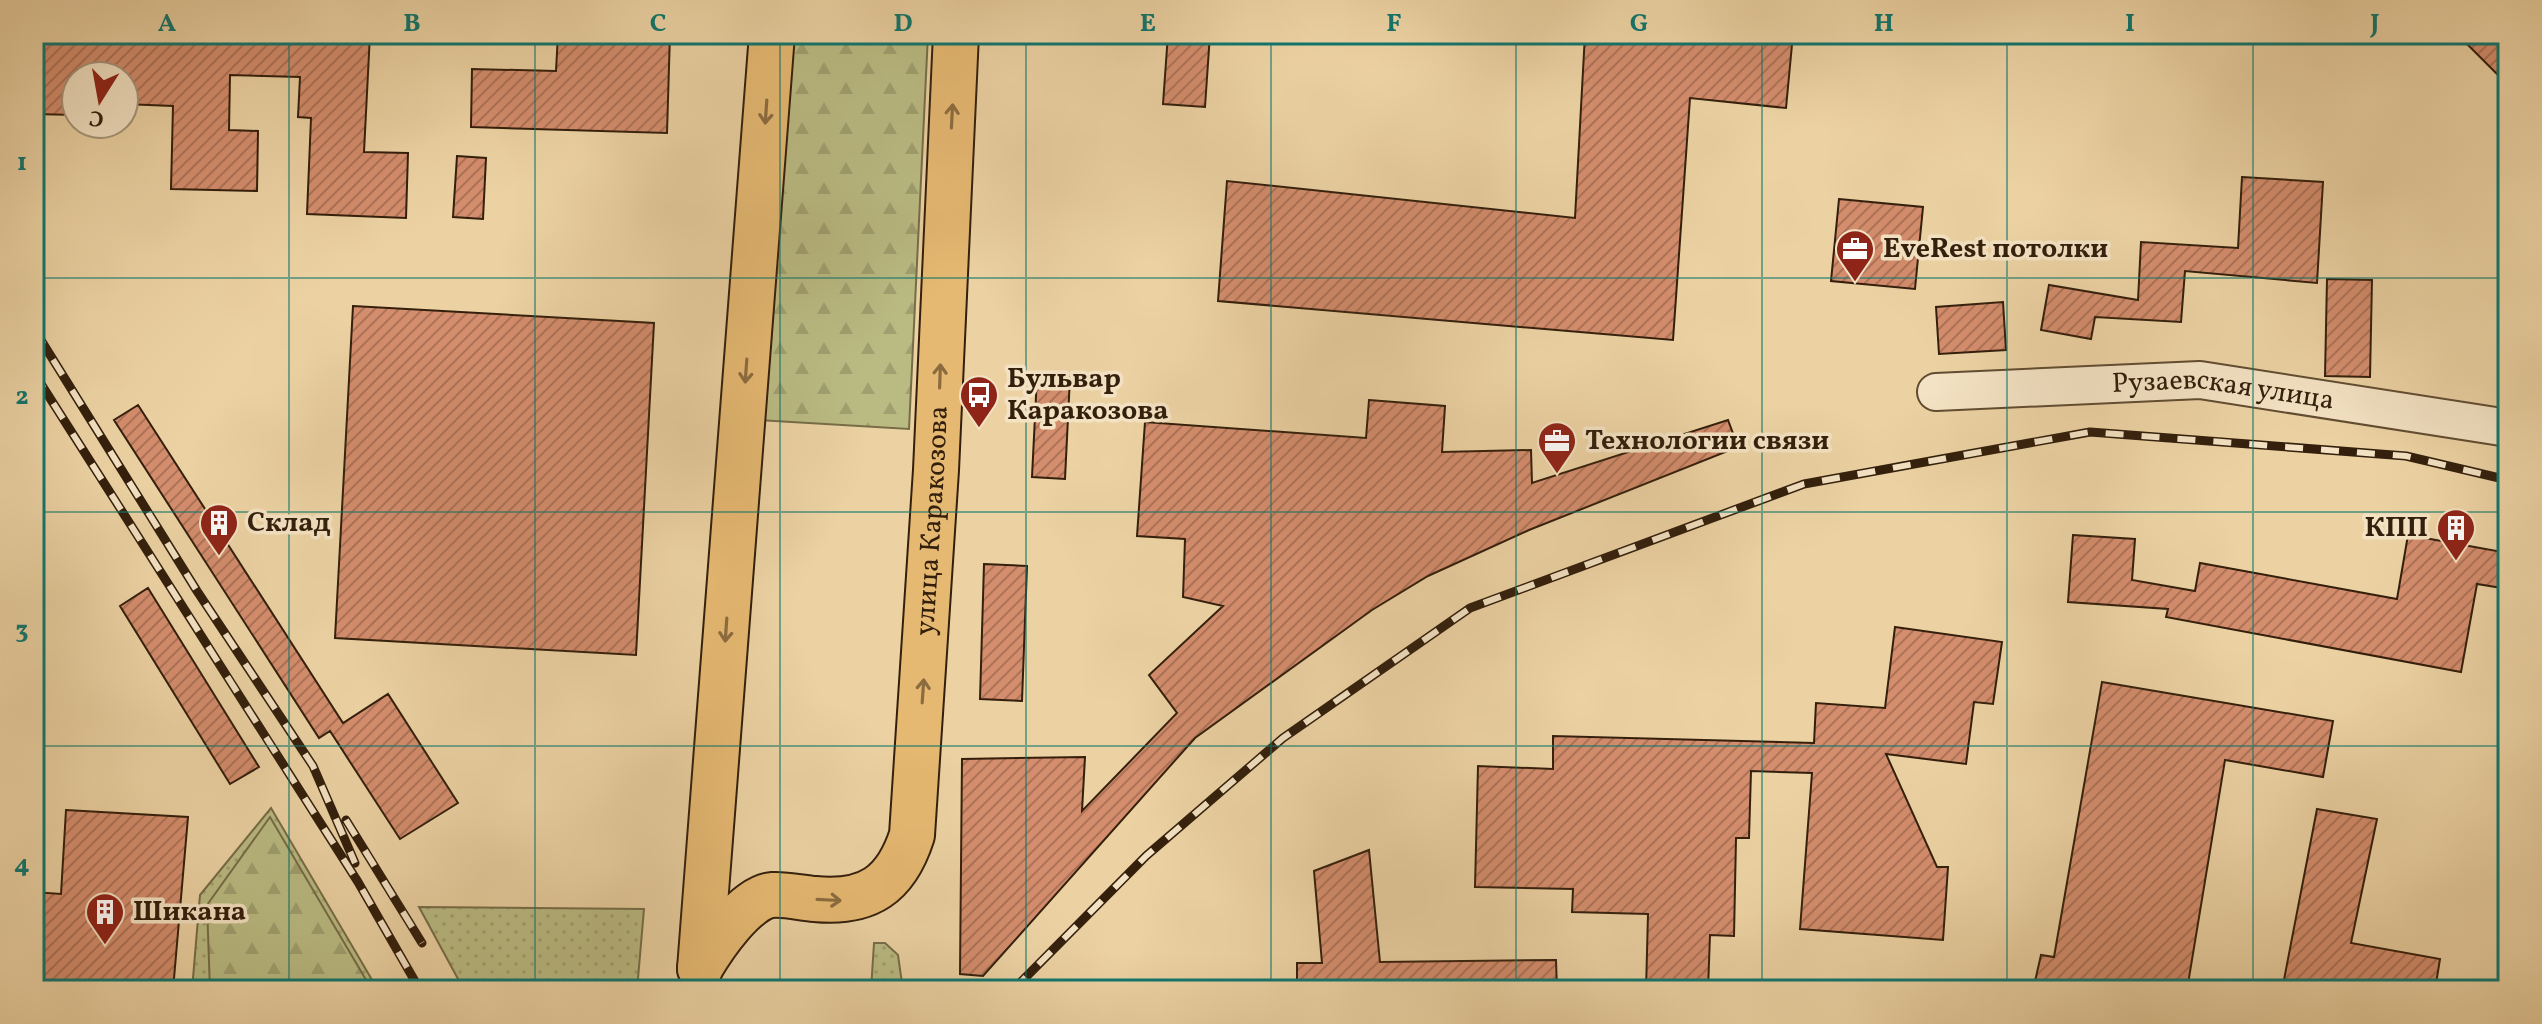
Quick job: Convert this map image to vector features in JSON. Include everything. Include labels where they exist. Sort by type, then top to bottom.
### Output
[{"type":"main road","name":"улица Каракозова","points":[[699,979],[772,34]]},
{"type":"main road","name":"улица Каракозова","points":[[712,815],[735,870],[756,888],[772,895],[839,902],[866,896],[891,876],[904,858],[912,835],[936,470],[956,34]]},
{"type":"main road","name":"улица Каракозова","points":[[699,979],[715,943],[744,912],[772,895]]},
{"type":"street","name":"Рузаевская улица","points":[[1936,392],[2200,380],[2508,428]]},
{"type":"green space","points":[[783,34],[928,34],[909,429],[757,420]]},
{"type":"green space","points":[[271,808],[378,990],[192,990],[200,895]]},
{"type":"green space","points":[[270,817],[372,990],[210,990],[207,905]]},
{"type":"green space","points":[[419,907],[644,909],[637,990],[464,990]]},
{"type":"green space","points":[[874,943],[885,943],[898,955],[903,990],[871,990]]},
{"type":"building","points":[[34,34],[370,34],[364,152],[408,153],[406,218],[307,214],[311,118],[298,117],[300,77],[230,75],[229,130],[258,131],[257,191],[171,189],[173,106],[140,105],[140,60],[60,60],[60,115],[34,114]]},
{"type":"building","points":[[558,34],[670,34],[667,133],[471,127],[472,69],[556,71]]},
{"type":"building","points":[[1168,34],[1210,34],[1205,107],[1163,104]]},
{"type":"building","points":[[1585,34],[1793,34],[1786,108],[1690,98],[1673,340],[1218,301],[1227,181],[1575,218]]},
{"type":"building","points":[[2457,34],[2508,34],[2508,85]]},
{"type":"building","points":[[457,156],[486,158],[483,219],[453,217]]},
{"type":"building","points":[[2242,177],[2323,182],[2317,283],[2185,271],[2181,322],[2095,317],[2091,339],[2041,330],[2049,285],[2138,300],[2141,242],[2238,248]]},
{"type":"building","points":[[1839,199],[1923,207],[1915,289],[1831,281]]},
{"type":"building","points":[[2327,279],[2372,280],[2370,377],[2325,376]]},
{"type":"building","points":[[2003,302],[2006,350],[1939,354],[1936,307]]},
{"type":"building","points":[[353,306],[654,323],[636,655],[335,638]]},
{"type":"building","points":[[1037,376],[1070,377],[1065,479],[1032,477]]},
{"type":"building","points":[[1369,400],[1445,406],[1442,452],[1531,450],[1532,483],[1728,420],[1738,447],[1529,530],[1428,576],[1372,610],[1195,738],[983,976],[960,974],[962,759],[1085,757],[1082,811],[1177,713],[1149,675],[1223,606],[1183,597],[1185,539],[1137,536],[1145,422],[1366,438]]},
{"type":"building","name":"Склад","points":[[138,405],[343,723],[388,694],[458,803],[400,839],[330,731],[319,738],[114,420]]},
{"type":"building","points":[[2073,535],[2135,539],[2132,580],[2195,591],[2200,563],[2397,599],[2408,535],[2508,553],[2508,589],[2477,584],[2461,672],[2166,617],[2168,609],[2068,602]]},
{"type":"building","points":[[984,564],[1027,566],[1022,701],[980,699]]},
{"type":"building","points":[[148,588],[259,767],[230,784],[120,606]]},
{"type":"building","points":[[1895,627],[2002,642],[1993,704],[1974,702],[1966,764],[1886,754],[1937,867],[1948,867],[1943,940],[1800,929],[1812,773],[1751,771],[1749,838],[1736,838],[1734,936],[1710,935],[1708,990],[1646,990],[1648,914],[1572,912],[1573,889],[1475,887],[1478,766],[1553,769],[1553,736],[1814,743],[1816,703],[1885,708]]},
{"type":"building","points":[[2102,682],[2333,721],[2323,777],[2225,760],[2187,990],[2033,990],[2041,955],[2054,957]]},
{"type":"building","points":[[2317,809],[2377,819],[2351,943],[2440,959],[2435,990],[2282,990]]},
{"type":"building","points":[[66,810],[188,817],[173,990],[34,990],[34,892],[61,894]]},
{"type":"building","points":[[1369,850],[1380,962],[1556,960],[1557,990],[1297,990],[1297,963],[1322,963],[1314,871]]},
{"type":"railway","points":[[34,329],[197,591],[313,766],[355,863]]},
{"type":"railway","points":[[34,373],[358,882],[420,990]]},
{"type":"railway","points":[[1013,990],[1146,856],[1283,738],[1470,608],[1804,484],[2090,432],[2406,456],[2508,480]]},
{"type":"railway","points":[[346,820],[422,943]]},
{"type":"place","name":"EveRest потолки","points":[[1855,283]]},
{"type":"place","name":"Бульвар Каракозова","points":[[979,429]]},
{"type":"place","name":"Технологии связи","points":[[1557,475]]},
{"type":"place","name":"Склад","points":[[219,557]]},
{"type":"place","name":"КПП","points":[[2456,562]]},
{"type":"place","name":"Шикана","points":[[105,946]]}]
